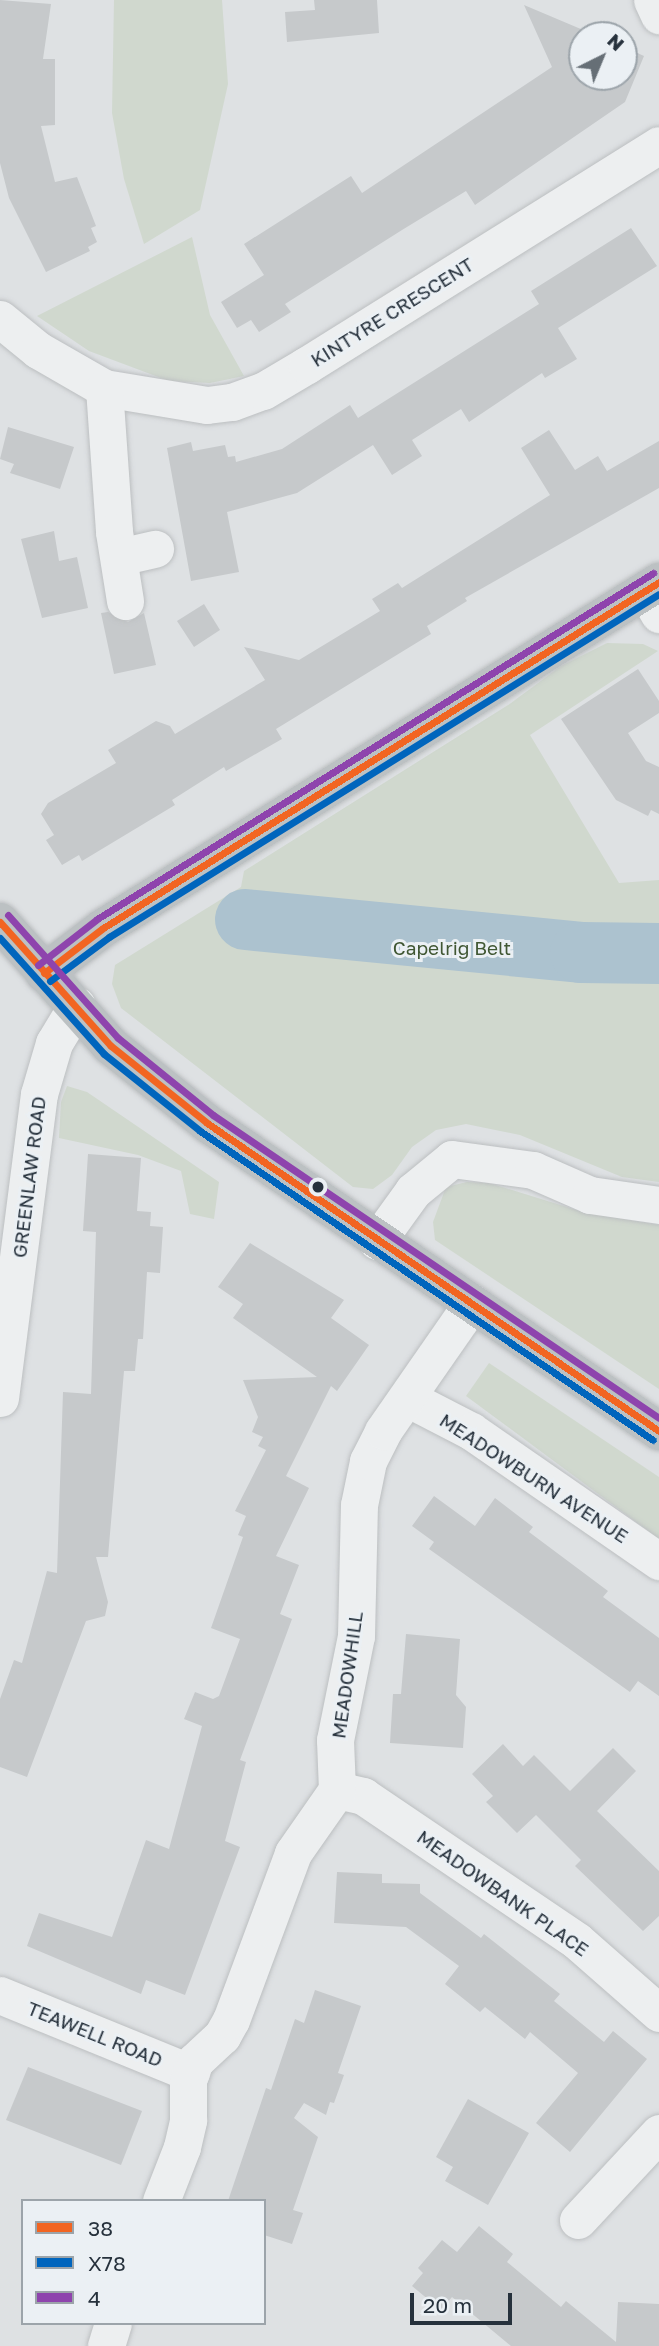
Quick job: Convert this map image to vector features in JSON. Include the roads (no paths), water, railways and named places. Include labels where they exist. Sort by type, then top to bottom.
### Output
[{"type":"street","points":[[652,0],[659,15]]},
{"type":"street","name":"KINTYRE CRESCENT","points":[[0,319],[38,350],[104,388],[207,405],[263,391],[659,145]]},
{"type":"street","points":[[104,388],[125,601]]},
{"type":"street","points":[[119,557],[155,549]]},
{"type":"street","points":[[44,973],[103,928],[654,595]]},
{"type":"street","points":[[0,922],[111,1046],[208,1123],[377,1241],[659,1431]]},
{"type":"street","name":"GREENLAW ROAD","points":[[0,1398],[38,1094],[54,1043],[76,1005]]},
{"type":"street","points":[[377,1241],[413,1191],[452,1159],[533,1170],[590,1195],[659,1205]]},
{"type":"street","name":"MEADOWHILL","points":[[337,1790],[335,1740],[356,1636],[359,1505],[368,1461],[472,1303]]},
{"type":"street","name":"MEADOWBURN AVENUE","points":[[407,1398],[471,1432],[659,1561]]},
{"type":"street","points":[[162,2199],[182,2147],[191,2073],[231,2020],[293,1853],[337,1790]]},
{"type":"street","name":"MEADOWBANK PLACE","points":[[337,1790],[363,1796],[577,1941],[659,2013]]},
{"type":"street","name":"TEAWELL ROAD","points":[[0,1995],[191,2073]]},
{"type":"street","points":[[578,2220],[659,2133]]},
{"type":"street","points":[[106,2346],[112,2325]]},
{"type":"waterway","points":[[245,919],[580,952],[659,953]]},
{"type":"park label","name":"Capelrig Belt","points":[[452,948]]}]
